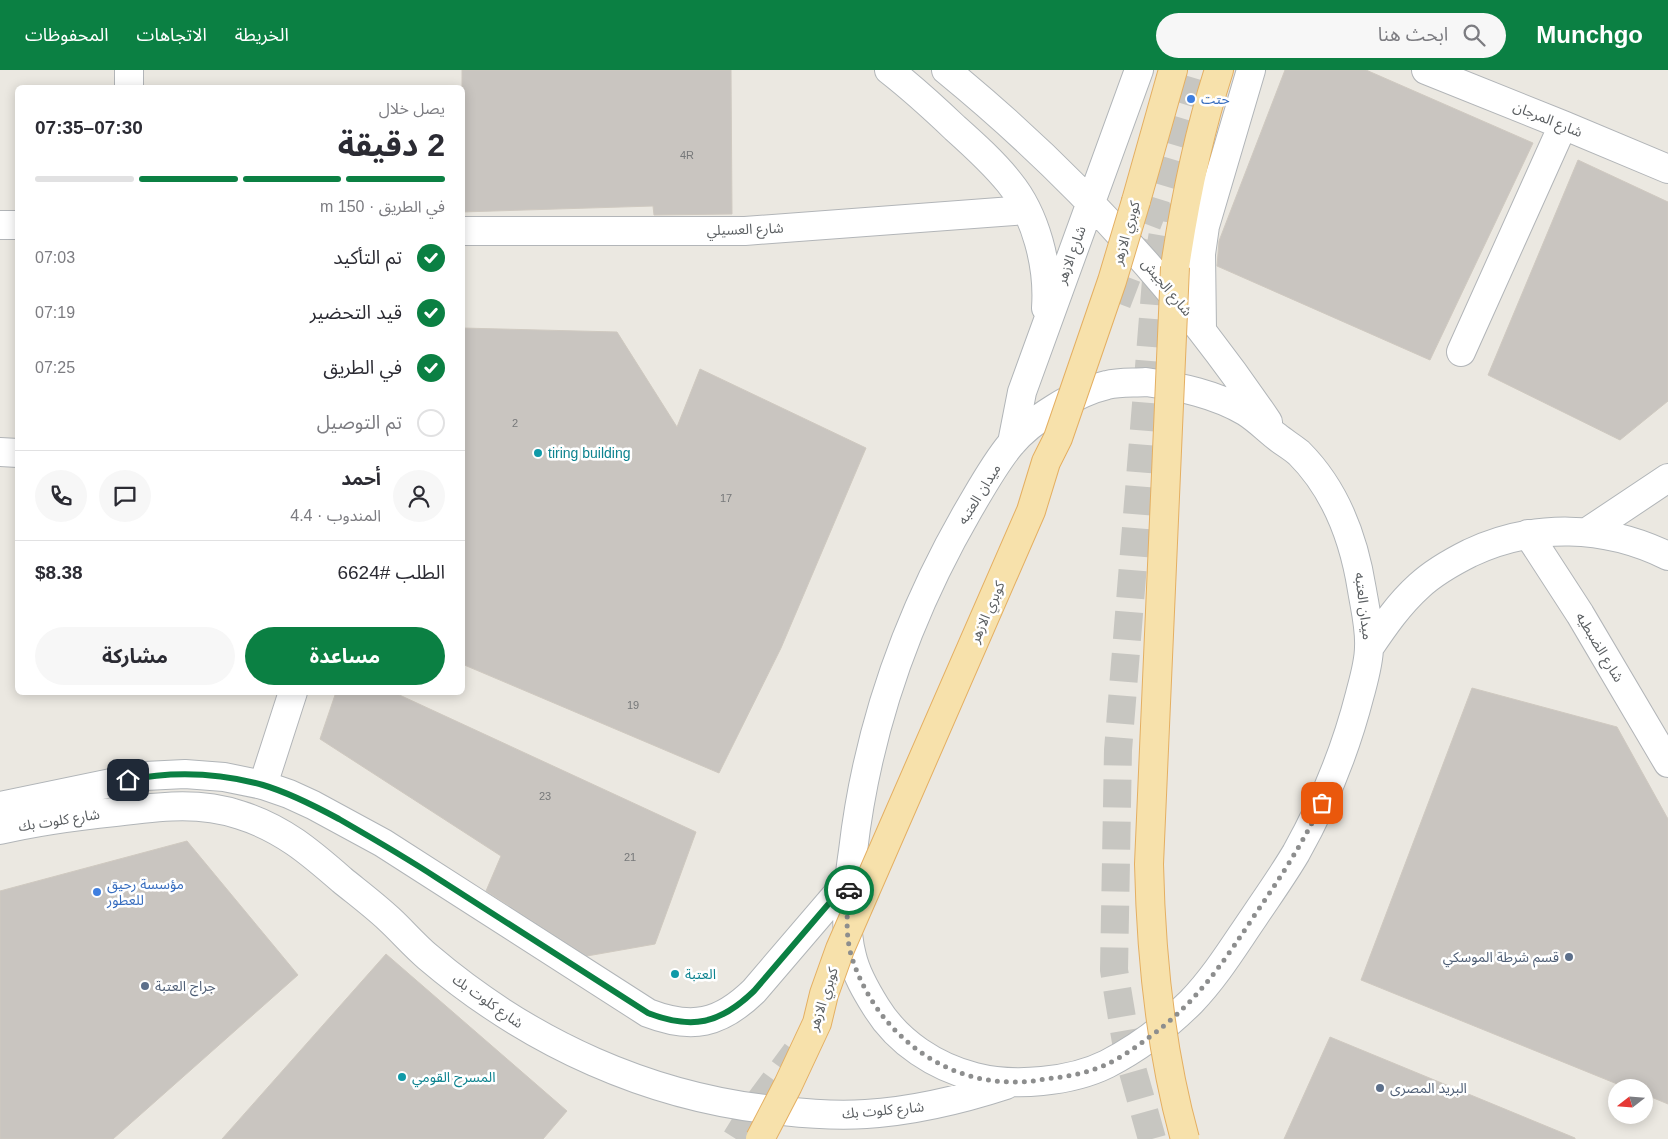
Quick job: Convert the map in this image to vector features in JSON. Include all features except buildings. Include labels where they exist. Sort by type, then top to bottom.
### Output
[{"type":"main road","points":[[129,70],[129,85]]},
{"type":"main road","points":[[889,70],[991,161],[1011,184],[1026,210],[1037,238],[1044,268],[1046,298],[1044,328]]},
{"type":"main road","name":"شارع الجيش","points":[[946,70],[1044,155],[1148,263],[1202,329],[1242,383],[1280,440]]},
{"type":"main road","name":"شارع الازهر","points":[[1012,443],[1022,392],[1139,70]]},
{"type":"main road","name":"كوبري الازهر","points":[[760,1139],[813,1031],[840,949],[1031,512],[1046,462],[1058,438],[1112,281],[1173,70]]},
{"type":"main road","points":[[1185,1139],[1165,1052],[1156,990],[1150,927],[1149,864],[1175,267],[1183,210],[1195,154],[1219,70]]},
{"type":"main road","points":[[1202,329],[1201,254],[1205,226],[1251,70]]},
{"type":"main road","name":"شارع المرجان","points":[[1426,70],[1668,169]]},
{"type":"main road","points":[[1461,352],[1563,125]]},
{"type":"main road","name":"شارع العسيلي","points":[[465,231],[745,231],[1026,210]]},
{"type":"main road","points":[[0,225],[15,225]]},
{"type":"main road","name":"ميدان العتبه","points":[[1146,382],[1182,387],[1218,398],[1249,414],[1280,440],[1296,451],[1315,472],[1333,498],[1346,525],[1358,565],[1369,648],[1353,723],[1336,771],[1294,858],[1216,973],[1191,1002],[1163,1027],[1131,1050],[1104,1066],[1074,1076],[1015,1082],[978,1078],[934,1062],[906,1042],[882,1018],[864,988],[852,956],[847,922],[849,880],[860,803],[882,708],[897,661],[936,570],[984,484],[1012,443],[1041,418],[1073,397],[1109,384],[1146,382]]},
{"type":"main road","points":[[0,452],[15,453]]},
{"type":"main road","points":[[1587,532],[1668,478]]},
{"type":"main road","points":[[1369,648],[1392,614],[1420,585],[1452,562],[1489,544],[1528,534],[1557,531],[1587,532],[1622,538],[1668,556]]},
{"type":"main road","name":"شارع الضبطيه","points":[[1528,534],[1585,622],[1668,763]]},
{"type":"main road","points":[[263,785],[291,695]]},
{"type":"main road","name":"شارع كلوت بك","points":[[0,806],[153,776],[185,774],[224,777],[263,785],[313,805],[383,843],[648,1013],[666,1020],[686,1023],[705,1021],[724,1015],[740,1005],[849,880]]},
{"type":"main road","name":"شارع كلوت بك","points":[[0,830],[76,816],[171,805],[204,807],[254,820],[284,834],[306,849],[388,918],[433,961],[468,990],[512,1020],[559,1046],[608,1069],[658,1087],[710,1100],[763,1109],[814,1114],[865,1114],[932,1105],[966,1098],[1015,1082]]},
{"type":"tunnel","points":[[1117,303],[1153,209],[1195,70]]},
{"type":"tunnel","points":[[1152,1139],[1128,1054],[1114,970],[1118,750],[1157,268],[1168,203]]},
{"type":"tunnel","points":[[736,1139],[759,1102],[796,1052]]},
{"type":"way so far","points":[[849,890],[847,922],[852,956],[864,988],[882,1018],[906,1042],[934,1062],[960,1073],[986,1080],[1015,1082],[1074,1076],[1104,1066],[1131,1050],[1163,1027],[1191,1002],[1216,973],[1294,858],[1322,803]]},
{"type":"place","name":"حتت","points":[[1191,99]]},
{"type":"place","name":"tiring building","points":[[538,453]]},
{"type":"place","name":"مؤسسة رحيق للعطور","points":[[97,892]]},
{"type":"place","name":"قسم شرطة الموسكي","points":[[1569,957]]},
{"type":"place","name":"العتبة","points":[[675,974]]},
{"type":"place","name":"جراج العتبة","points":[[145,986]]},
{"type":"place","name":"المسرح القومي","points":[[402,1077]]},
{"type":"place","name":"البريد المصرى","points":[[1380,1088]]},
{"type":"route","points":[[128,780],[145,776],[185,774],[224,777],[263,785],[313,805],[383,843],[648,1013],[666,1020],[686,1023],[705,1021],[724,1015],[740,1005],[849,880],[849,890]]}]
